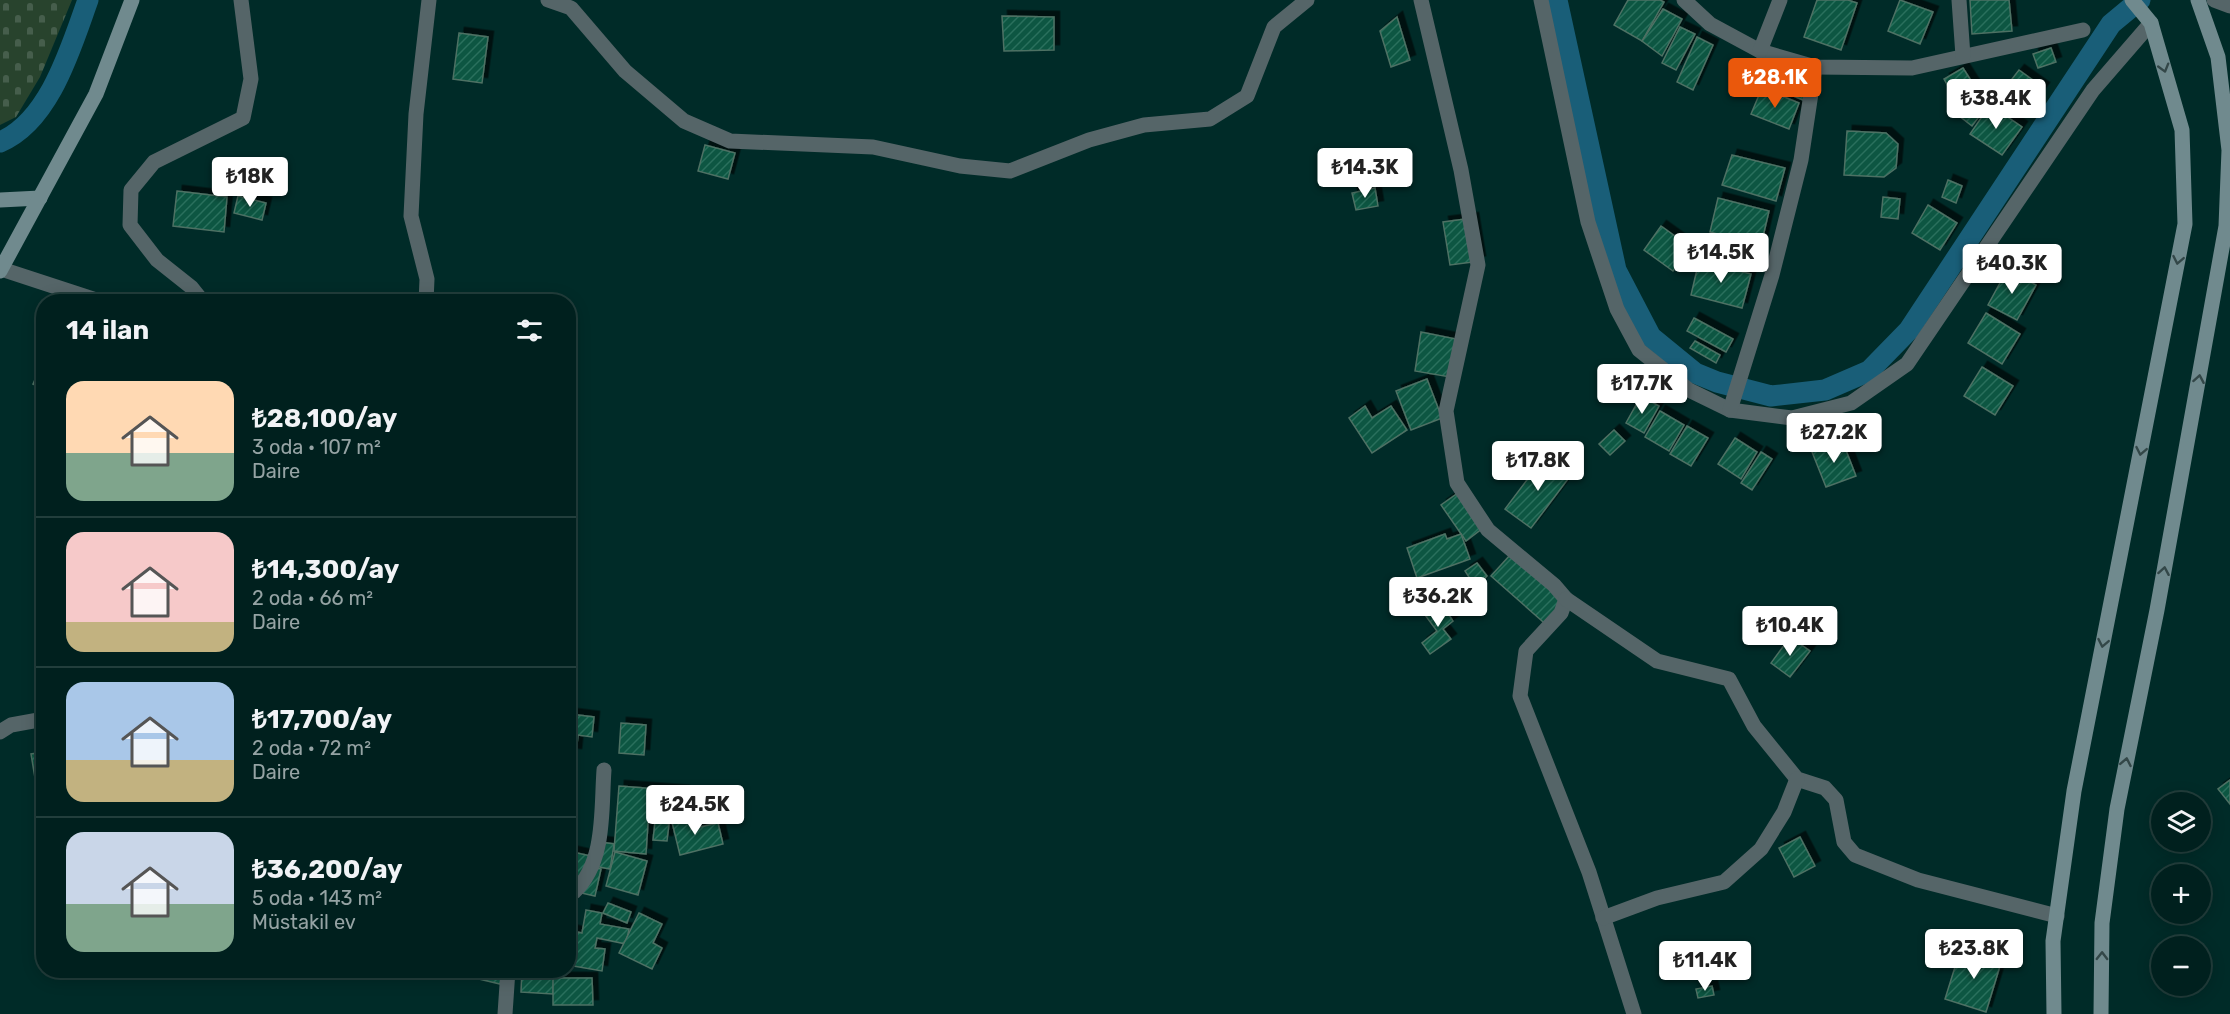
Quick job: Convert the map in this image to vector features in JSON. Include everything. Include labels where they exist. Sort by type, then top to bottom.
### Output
[{"type":"main road","points":[[0,270],[96,94],[132,0]]},
{"type":"main road","points":[[2054,1014],[2053,940],[2074,791],[2185,224],[2182,130],[2147,19],[2132,0]]},
{"type":"main road","points":[[2101,1014],[2102,923],[2117,809],[2159,599],[2226,225],[2229,150],[2218,57],[2198,0]]},
{"type":"main road","points":[[0,200],[40,198]]},
{"type":"street","points":[[197,294],[191,286],[157,260],[130,225],[131,190],[154,162],[243,118],[251,79],[241,0]]},
{"type":"street","points":[[426,294],[427,279],[411,216],[416,114],[429,0]]},
{"type":"street","points":[[548,0],[571,8],[625,71],[684,122],[730,141],[873,147],[960,166],[1010,171],[1089,140],[1144,125],[1210,119],[1247,96],[1274,27],[1307,0]]},
{"type":"street","points":[[1421,0],[1461,170],[1478,266],[1446,411],[1457,483],[1488,531],[1554,585],[1566,599],[1657,662],[1729,679],[1754,726],[1797,779],[1826,788],[1836,800],[1844,842],[1855,855],[1918,880],[2057,916]]},
{"type":"street","points":[[1541,0],[1588,222],[1617,309],[1639,350],[1689,390],[1734,397],[1792,418],[1851,403],[1907,364],[2093,90],[2147,19]]},
{"type":"street","points":[[1683,0],[1710,24],[1760,51],[1815,67],[1912,68],[2082,30]]},
{"type":"street","points":[[1760,51],[1780,0]]},
{"type":"street","points":[[1959,0],[1963,56]]},
{"type":"street","points":[[2214,0],[2230,6]]},
{"type":"street","points":[[1734,397],[1772,275],[1801,160],[1815,67]]},
{"type":"street","points":[[0,270],[76,294]]},
{"type":"street","points":[[1566,599],[1561,613],[1526,651],[1520,696],[1589,872],[1634,1014]]},
{"type":"street","points":[[0,732],[11,725],[36,720]]},
{"type":"street","points":[[576,890],[586,881],[598,851],[604,770]]},
{"type":"street","points":[[1603,918],[1657,898],[1724,882],[1761,849],[1784,812],[1797,779]]},
{"type":"street","points":[[505,1014],[507,978]]},
{"type":"green space","points":[[0,0],[72,0],[40,77],[16,117],[0,125]]},
{"type":"building","points":[[1628,0],[1664,2],[1642,41],[1614,25]]},
{"type":"building","points":[[1817,0],[1848,0],[1857,3],[1841,50],[1804,37]]},
{"type":"building","points":[[1900,0],[1933,12],[1920,44],[1888,31]]},
{"type":"building","points":[[1970,0],[2009,0],[2012,31],[1972,34]]},
{"type":"building","points":[[1663,9],[1682,19],[1662,56],[1642,41]]},
{"type":"building","points":[[1002,16],[1054,17],[1054,50],[1004,51]]},
{"type":"building","points":[[1397,17],[1410,60],[1391,67],[1380,31]]},
{"type":"building","points":[[1680,27],[1695,34],[1676,70],[1662,63]]},
{"type":"building","points":[[459,33],[488,37],[482,83],[453,79]]},
{"type":"building","points":[[1697,37],[1713,45],[1693,90],[1677,82]]},
{"type":"building","points":[[2051,48],[2056,62],[2038,68],[2033,54]]},
{"type":"building","points":[[1963,68],[1977,90],[1957,102],[1944,79]]},
{"type":"building","points":[[2019,70],[2044,88],[2023,116],[1998,97]]},
{"type":"building","points":[[1789,79],[1808,86],[1803,100],[1784,92]]},
{"type":"building","points":[[1762,88],[1799,103],[1789,129],[1751,114]]},
{"type":"building","points":[[1967,103],[1981,114],[1972,126],[1958,115]]},
{"type":"building","points":[[1990,105],[2022,127],[2002,155],[1970,134]]},
{"type":"building","points":[[1847,131],[1886,133],[1898,144],[1896,168],[1884,177],[1844,175]]},
{"type":"building","points":[[705,145],[735,153],[728,179],[698,171]]},
{"type":"building","points":[[1732,155],[1785,168],[1776,201],[1722,185]]},
{"type":"building","points":[[1948,180],[1962,186],[1956,203],[1942,197]]},
{"type":"building","points":[[1375,188],[1378,206],[1356,210],[1352,193]]},
{"type":"building","points":[[177,191],[227,197],[224,232],[173,226]]},
{"type":"building","points":[[238,196],[266,203],[262,220],[234,213]]},
{"type":"building","points":[[1883,197],[1900,199],[1898,219],[1881,217]]},
{"type":"building","points":[[1718,198],[1769,211],[1761,245],[1710,232]]},
{"type":"building","points":[[1928,205],[1957,223],[1940,250],[1912,233]]},
{"type":"building","points":[[1473,218],[1480,261],[1450,265],[1443,222]]},
{"type":"building","points":[[1661,226],[1690,247],[1673,271],[1644,250]]},
{"type":"building","points":[[1699,261],[1751,274],[1742,308],[1691,295]]},
{"type":"building","points":[[2007,270],[2036,285],[2017,320],[1988,305]]},
{"type":"building","points":[[1986,313],[2020,334],[2002,364],[1968,343]]},
{"type":"building","points":[[1694,318],[1733,339],[1726,352],[1687,331]]},
{"type":"building","points":[[1421,332],[1456,339],[1450,377],[1415,371]]},
{"type":"building","points":[[1695,341],[1720,355],[1716,363],[1690,348]]},
{"type":"building","points":[[1982,367],[2013,386],[1995,415],[1964,396]]},
{"type":"building","points":[[1427,379],[1442,418],[1411,430],[1396,391]]},
{"type":"building","points":[[1641,396],[1659,406],[1644,433],[1626,423]]},
{"type":"building","points":[[1365,406],[1372,418],[1391,406],[1407,430],[1372,453],[1349,418]]},
{"type":"building","points":[[1660,411],[1684,425],[1669,451],[1645,437]]},
{"type":"building","points":[[1687,426],[1708,438],[1691,466],[1670,454]]},
{"type":"building","points":[[1614,430],[1625,441],[1610,455],[1599,444]]},
{"type":"building","points":[[1735,438],[1757,452],[1741,479],[1718,464]]},
{"type":"building","points":[[1842,440],[1856,476],[1826,487],[1812,452]]},
{"type":"building","points":[[1761,452],[1772,459],[1752,490],[1741,483]]},
{"type":"building","points":[[1545,456],[1571,475],[1531,528],[1505,509]]},
{"type":"building","points":[[1458,493],[1483,528],[1466,541],[1441,505]]},
{"type":"building","points":[[1445,534],[1447,539],[1461,534],[1470,559],[1417,578],[1407,548]]},
{"type":"building","points":[[1511,554],[1570,605],[1550,628],[1491,576]]},
{"type":"building","points":[[1477,563],[1487,576],[1476,588],[1465,571]]},
{"type":"building","points":[[1441,603],[1453,621],[1443,629],[1451,639],[1430,654],[1422,643],[1437,631],[1425,615]]},
{"type":"building","points":[[1790,637],[1810,651],[1790,677],[1771,663]]},
{"type":"building","points":[[576,715],[594,717],[592,737],[578,735],[576,754]]},
{"type":"building","points":[[621,723],[646,725],[644,755],[619,753]]},
{"type":"building","points":[[36,753],[36,778],[35,778],[31,754]]},
{"type":"building","points":[[2230,780],[2230,804],[2218,789]]},
{"type":"building","points":[[619,786],[684,791],[683,810],[649,808],[646,854],[614,851]]},
{"type":"building","points":[[687,814],[691,829],[718,823],[723,844],[680,855],[671,818]]},
{"type":"building","points":[[655,822],[669,824],[667,841],[653,840]]},
{"type":"building","points":[[1800,837],[1815,866],[1794,877],[1779,848]]},
{"type":"building","points":[[594,841],[614,844],[610,869],[589,865]]},
{"type":"building","points":[[615,852],[647,861],[638,895],[606,886]]},
{"type":"building","points":[[576,853],[591,856],[588,866],[601,869],[595,896],[576,892]]},
{"type":"building","points":[[608,903],[631,912],[627,923],[603,913]]},
{"type":"building","points":[[586,910],[602,913],[600,924],[629,929],[626,944],[597,938],[595,948],[605,949],[602,971],[576,966],[576,932],[582,933]]},
{"type":"building","points":[[639,913],[662,924],[653,943],[662,948],[652,969],[619,953]]},
{"type":"building","points":[[1960,951],[1986,959],[1988,952],[2003,956],[1986,1012],[1945,999]]},
{"type":"building","points":[[474,978],[501,978],[500,984]]},
{"type":"building","points":[[522,978],[554,978],[553,994],[521,992]]},
{"type":"building","points":[[553,978],[592,978],[593,1005],[553,1005]]},
{"type":"building","points":[[1712,986],[1714,995],[1698,998],[1696,989]]},
{"type":"waterway","points":[[0,142],[17,132],[32,118],[45,100],[66,60],[88,0]]},
{"type":"waterway","points":[[1557,0],[1616,270],[1651,337],[1695,373],[1717,382],[1771,396],[1825,390],[1869,371],[1909,330],[2111,24],[2140,0]]}]
